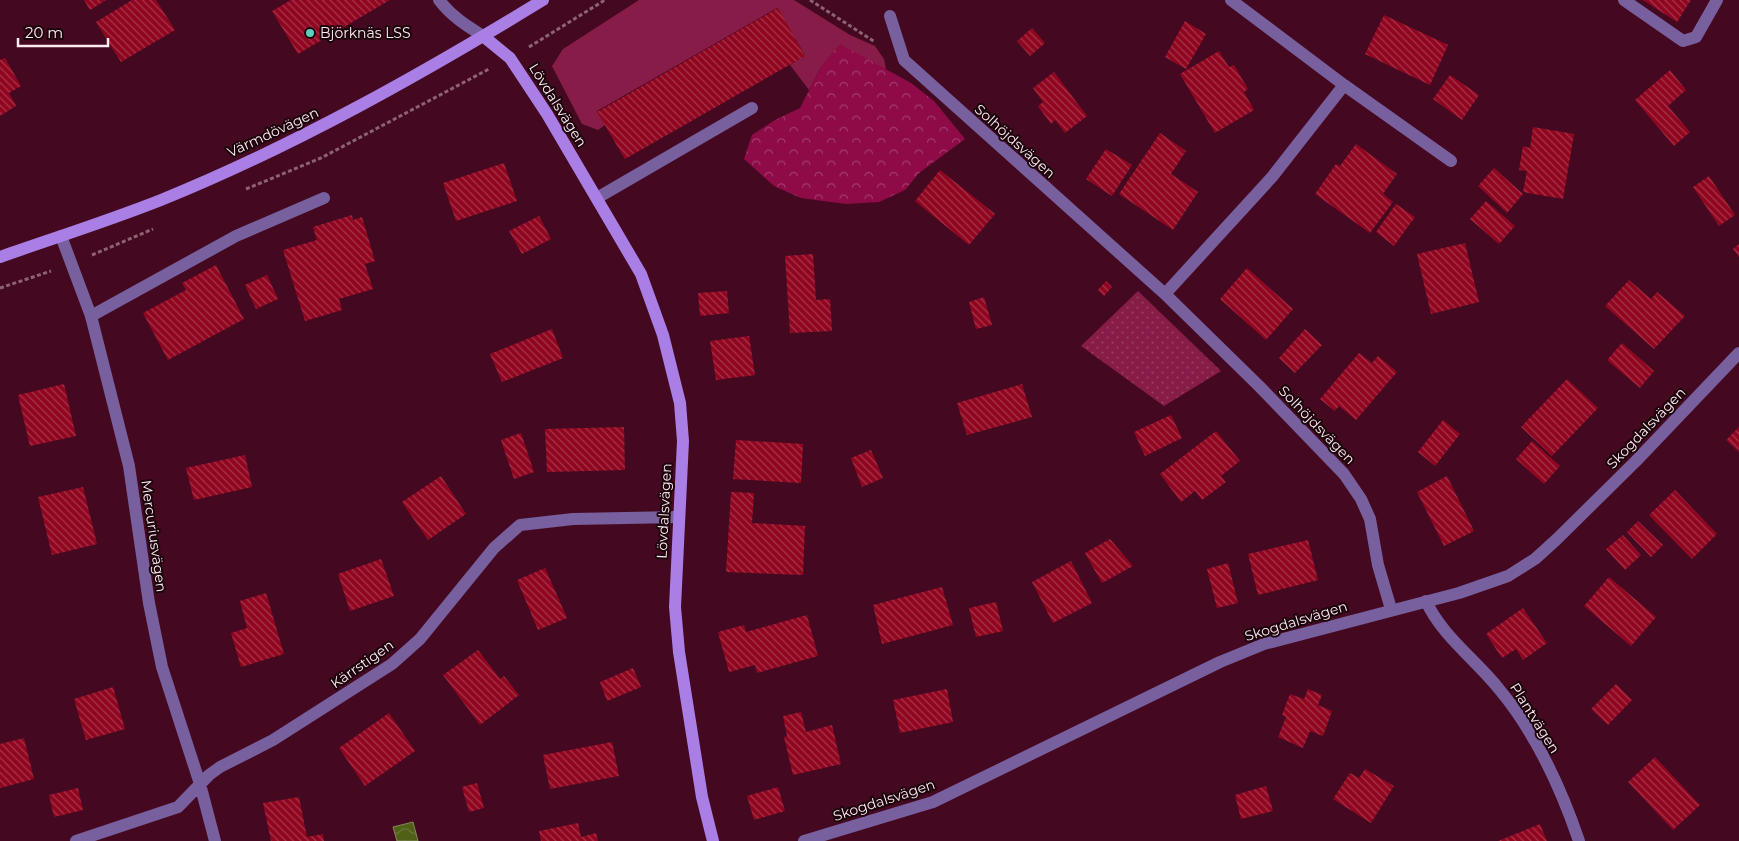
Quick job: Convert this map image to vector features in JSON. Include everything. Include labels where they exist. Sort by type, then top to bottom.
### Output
[{"type":"street","points":[[440,0],[445,8],[464,25],[484,36]]},
{"type":"street","name":"Värmdövägen","points":[[0,257],[161,200],[276,148],[427,70],[543,0]]},
{"type":"street","points":[[1231,0],[1344,85],[1451,161]]},
{"type":"street","points":[[1624,0],[1683,41],[1696,37],[1718,0]]},
{"type":"street","points":[[890,16],[904,60]]},
{"type":"street","name":"Lövdalsvägen","points":[[484,36],[515,64],[596,198],[641,274],[664,335],[680,403],[682,441],[675,607],[679,652],[702,797],[713,841]]},
{"type":"street","name":"Solhöjdsvägen","points":[[904,60],[1165,294],[1259,386],[1344,474],[1361,499],[1370,520],[1378,565],[1391,609]]},
{"type":"street","points":[[1165,294],[1272,177],[1344,85]]},
{"type":"street","points":[[596,198],[752,108]]},
{"type":"street","points":[[91,316],[236,236],[324,198]]},
{"type":"street","name":"Mercuriusvägen","points":[[61,236],[91,316],[129,466],[149,603],[162,667],[200,784],[215,841]]},
{"type":"street","name":"Skogdalsvägen","points":[[804,841],[933,802],[1220,662],[1264,644],[1391,609],[1459,593],[1508,576],[1535,559],[1636,461],[1739,352]]},
{"type":"street","name":"Kärrstigen","points":[[76,841],[178,807],[220,767],[273,740],[392,664],[420,638],[494,548],[520,526],[573,519],[678,517]]},
{"type":"street","name":"Plantvägen","points":[[1426,601],[1435,619],[1499,689],[1517,713],[1567,804],[1579,841]]},
{"type":"path","points":[[810,0],[904,60]]},
{"type":"shaded area","points":[[639,0],[794,0],[850,35],[875,46],[884,59],[886,69],[876,65],[822,65],[809,90],[790,65],[805,55],[777,8],[597,111],[605,125],[598,130],[582,124],[552,66],[563,49]]},
{"type":"shaded area","points":[[1138,291],[1221,371],[1164,406],[1081,346]]},
{"type":"green space","points":[[840,44],[911,83],[934,101],[965,139],[919,173],[905,190],[879,202],[846,204],[801,198],[774,186],[744,159],[752,135],[775,120],[800,108],[822,65]]},
{"type":"water","points":[[413,822],[418,841],[397,841],[393,827]]},
{"type":"building","points":[[84,0],[106,0],[90,10]]},
{"type":"building","points":[[132,0],[156,0],[175,30],[121,62],[96,22]]},
{"type":"building","name":"Björknäs LSS","points":[[291,0],[390,0],[298,54],[272,11]]},
{"type":"building","points":[[1643,0],[1691,0],[1677,22]]},
{"type":"building","points":[[778,8],[805,56],[625,159],[597,112]]},
{"type":"building","points":[[1384,15],[1448,45],[1430,85],[1365,54]]},
{"type":"building","points":[[1185,21],[1206,34],[1186,69],[1165,57]]},
{"type":"building","points":[[1032,28],[1045,43],[1030,56],[1017,41]]},
{"type":"building","points":[[1219,51],[1229,67],[1234,65],[1248,89],[1244,92],[1254,110],[1215,133],[1180,74]]},
{"type":"building","points":[[5,58],[21,86],[9,93],[16,106],[0,116],[0,60]]},
{"type":"building","points":[[1670,70],[1686,90],[1668,106],[1690,132],[1674,146],[1635,100]]},
{"type":"building","points":[[1054,72],[1087,116],[1065,133],[1055,120],[1051,124],[1038,106],[1043,102],[1033,88]]},
{"type":"building","points":[[1450,75],[1479,95],[1462,120],[1433,99]]},
{"type":"building","points":[[1533,127],[1574,134],[1563,199],[1523,192],[1527,171],[1519,170],[1523,146],[1530,148]]},
{"type":"building","points":[[1160,133],[1186,151],[1171,174],[1198,192],[1173,230],[1119,194]]},
{"type":"building","points":[[1356,144],[1397,174],[1383,194],[1393,202],[1370,233],[1315,194],[1336,164],[1340,166]]},
{"type":"building","points":[[1106,149],[1132,165],[1112,196],[1086,179]]},
{"type":"building","points":[[504,163],[517,201],[456,221],[443,183]]},
{"type":"building","points":[[1494,168],[1523,194],[1507,213],[1478,186]]},
{"type":"building","points":[[940,170],[995,214],[969,245],[915,201]]},
{"type":"building","points":[[1709,176],[1735,215],[1719,226],[1693,187]]},
{"type":"building","points":[[1486,201],[1515,226],[1499,244],[1470,219]]},
{"type":"building","points":[[1396,204],[1415,217],[1394,246],[1376,232]]},
{"type":"building","points":[[352,215],[353,220],[362,217],[375,261],[365,264],[373,289],[339,299],[342,310],[305,321],[283,250],[317,240],[313,227]]},
{"type":"building","points":[[539,216],[551,239],[522,254],[509,231]]},
{"type":"building","points":[[1465,243],[1479,302],[1431,314],[1417,254]]},
{"type":"building","points":[[1739,244],[1739,257],[1733,249]]},
{"type":"building","points":[[813,254],[816,300],[830,299],[832,331],[790,333],[785,256]]},
{"type":"building","points":[[216,265],[244,319],[168,360],[143,313],[186,290],[182,283]]},
{"type":"building","points":[[1247,268],[1293,309],[1266,340],[1220,299]]},
{"type":"building","points":[[267,275],[278,299],[256,309],[245,285]]},
{"type":"building","points":[[1629,280],[1651,299],[1657,292],[1685,316],[1654,349],[1605,306]]},
{"type":"building","points":[[1106,281],[1112,287],[1104,296],[1098,290]]},
{"type":"building","points":[[727,291],[729,313],[700,316],[698,293]]},
{"type":"building","points":[[984,297],[992,325],[976,329],[969,302]]},
{"type":"building","points":[[552,329],[563,358],[502,382],[490,354]]},
{"type":"building","points":[[1305,329],[1322,345],[1295,373],[1279,358]]},
{"type":"building","points":[[749,336],[755,375],[716,380],[710,341]]},
{"type":"building","points":[[1622,343],[1654,371],[1640,388],[1607,360]]},
{"type":"building","points":[[1359,353],[1372,363],[1378,356],[1397,372],[1356,420],[1339,406],[1335,411],[1320,399]]},
{"type":"building","points":[[1567,379],[1598,408],[1552,456],[1521,427]]},
{"type":"building","points":[[64,384],[76,436],[30,446],[18,395]]},
{"type":"building","points":[[1022,384],[1032,417],[967,435],[957,403]]},
{"type":"building","points":[[1171,415],[1182,438],[1145,456],[1134,432]]},
{"type":"building","points":[[1443,420],[1460,434],[1435,466],[1418,452]]},
{"type":"building","points":[[624,427],[625,470],[547,472],[545,429]]},
{"type":"building","points":[[1739,427],[1739,452],[1726,440]]},
{"type":"building","points":[[1216,431],[1240,461],[1221,476],[1226,482],[1202,500],[1195,491],[1181,502],[1160,474]]},
{"type":"building","points":[[521,433],[534,472],[514,479],[501,440]]},
{"type":"building","points":[[736,440],[803,444],[801,483],[733,479]]},
{"type":"building","points":[[1532,441],[1560,466],[1544,484],[1516,459]]},
{"type":"building","points":[[871,450],[883,478],[862,487],[851,458]]},
{"type":"building","points":[[245,455],[252,487],[194,500],[186,468]]},
{"type":"building","points":[[441,476],[466,514],[428,540],[402,502]]},
{"type":"building","points":[[1447,476],[1474,531],[1444,546],[1417,492]]},
{"type":"building","points":[[83,487],[97,544],[52,555],[38,497]]},
{"type":"building","points":[[1675,490],[1717,534],[1692,559],[1649,515]]},
{"type":"building","points":[[731,492],[754,493],[752,523],[805,526],[803,575],[726,572]]},
{"type":"building","points":[[1638,521],[1663,545],[1651,557],[1627,532]]},
{"type":"building","points":[[1623,535],[1641,555],[1625,570],[1606,549]]},
{"type":"building","points":[[1110,539],[1133,566],[1102,583],[1085,553]]},
{"type":"building","points":[[1308,540],[1318,580],[1258,595],[1248,554]]},
{"type":"building","points":[[381,559],[394,596],[350,611],[338,574]]},
{"type":"building","points":[[1071,561],[1092,603],[1053,623],[1032,582]]},
{"type":"building","points":[[1228,563],[1238,603],[1217,608],[1207,569]]},
{"type":"building","points":[[545,568],[567,618],[538,630],[517,580]]},
{"type":"building","points":[[1609,577],[1656,617],[1631,646],[1584,606]]},
{"type":"building","points":[[942,587],[953,625],[882,644],[873,605]]},
{"type":"building","points":[[266,593],[284,654],[241,667],[231,633],[247,628],[240,601]]},
{"type":"building","points":[[996,602],[1003,631],[976,637],[969,608]]},
{"type":"building","points":[[1523,608],[1547,643],[1523,660],[1516,649],[1502,658],[1486,634]]},
{"type":"building","points":[[807,615],[818,656],[757,673],[755,665],[729,672],[718,632],[744,625],[746,632]]},
{"type":"building","points":[[478,650],[500,679],[504,676],[519,695],[480,725],[443,675]]},
{"type":"building","points":[[633,668],[641,687],[607,701],[600,682]]},
{"type":"building","points":[[1616,684],[1632,700],[1608,725],[1591,709]]},
{"type":"building","points":[[113,687],[125,729],[86,740],[74,699]]},
{"type":"building","points":[[947,689],[953,722],[900,733],[893,700]]},
{"type":"building","points":[[1308,689],[1322,695],[1318,705],[1332,711],[1323,736],[1310,731],[1303,748],[1278,737],[1286,717],[1282,715],[1290,694],[1304,699]]},
{"type":"building","points":[[801,712],[806,732],[832,725],[841,764],[793,775],[784,737],[787,736],[783,716]]},
{"type":"building","points":[[389,713],[415,751],[365,786],[339,748]]},
{"type":"building","points":[[24,738],[34,779],[0,788],[0,744]]},
{"type":"building","points":[[612,742],[619,776],[550,789],[543,755]]},
{"type":"building","points":[[1655,757],[1700,805],[1673,830],[1628,782]]},
{"type":"building","points":[[1365,769],[1394,786],[1371,823],[1333,799],[1350,773],[1359,778]]},
{"type":"building","points":[[477,783],[484,808],[469,812],[462,787]]},
{"type":"building","points":[[1266,786],[1273,811],[1241,819],[1235,795]]},
{"type":"building","points":[[778,787],[785,811],[754,820],[747,796]]},
{"type":"building","points":[[78,788],[83,810],[54,817],[49,795]]},
{"type":"building","points":[[299,797],[307,837],[323,834],[324,841],[271,841],[263,803]]},
{"type":"building","points":[[578,823],[581,837],[596,833],[598,841],[541,841],[539,831]]},
{"type":"building","points":[[1540,824],[1547,841],[1498,841]]},
{"type":"place","name":"Björknäs LSS","points":[[310,33]]}]
